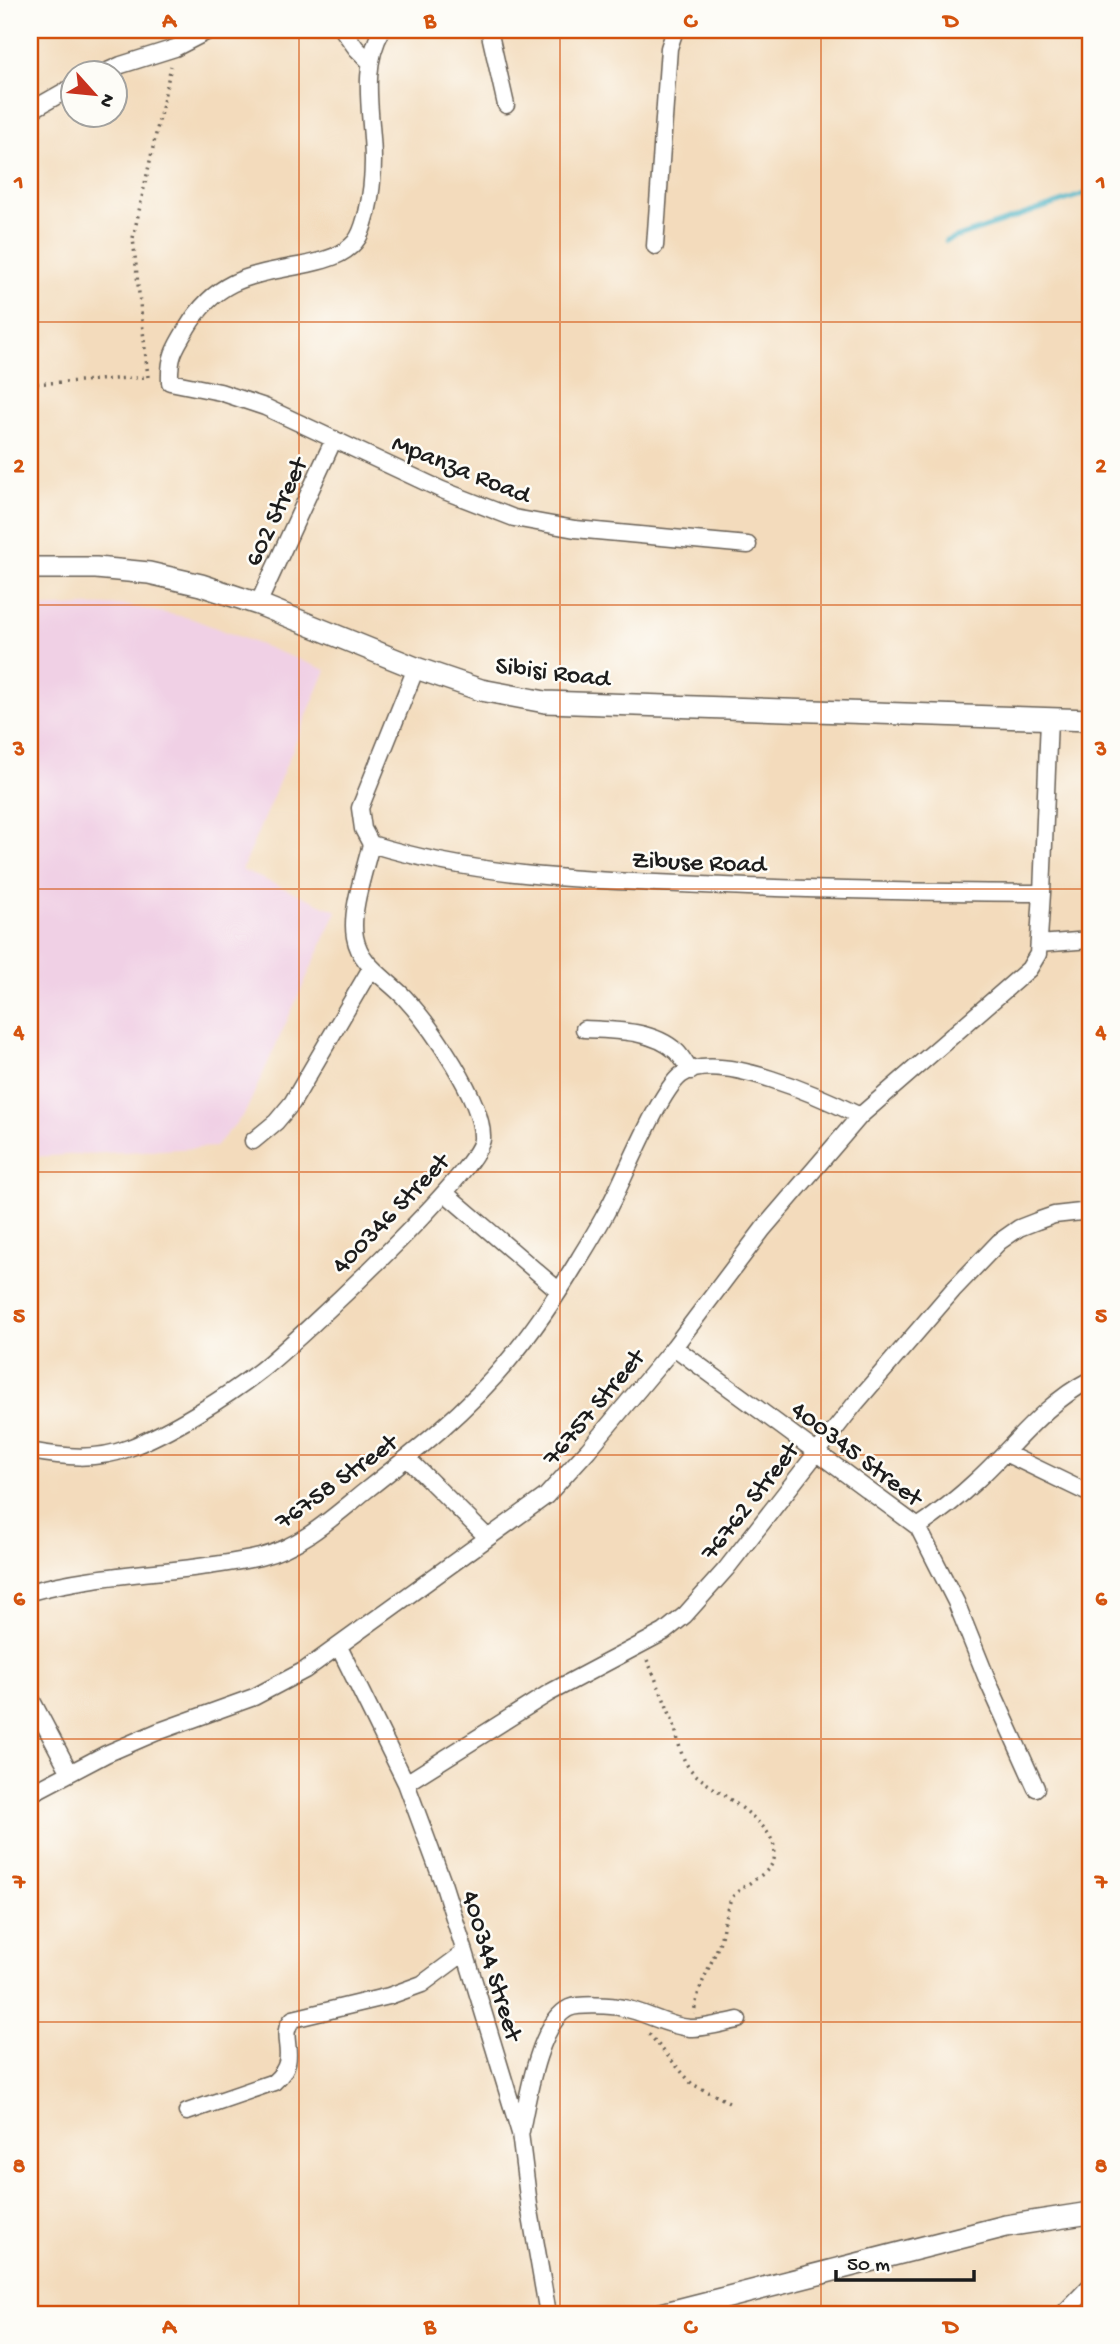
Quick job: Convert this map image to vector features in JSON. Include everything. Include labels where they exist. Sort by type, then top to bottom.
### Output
[{"type":"street","points":[[130,62],[175,48],[210,30]]},
{"type":"street","points":[[343,30],[370,62]]},
{"type":"street","points":[[170,382],[169,365],[173,351],[204,302],[226,285],[323,260],[343,253],[356,241],[363,227],[369,202],[373,161],[368,93],[370,62],[376,39],[382,30]]},
{"type":"street","points":[[489,30],[506,106]]},
{"type":"street","points":[[655,246],[669,48],[675,30]]},
{"type":"street","points":[[30,111],[60,94]]},
{"type":"street","name":"Mpanza Road","points":[[170,382],[219,392],[265,407],[442,490],[514,518],[575,529],[748,545]]},
{"type":"street","name":"602 Street","points":[[258,604],[334,439]]},
{"type":"street","name":"Sibisi Road","points":[[30,568],[96,568],[149,573],[201,584],[258,604],[416,668],[481,690],[545,702],[1090,720]]},
{"type":"street","points":[[371,844],[363,829],[360,808],[416,668]]},
{"type":"street","points":[[1042,893],[1049,719]]},
{"type":"street","name":"Zibuse Road","points":[[371,844],[412,856],[474,868],[582,880],[841,891],[1042,893]]},
{"type":"street","name":"400346 Street","points":[[30,1451],[86,1458],[109,1454],[150,1438],[202,1409],[260,1370],[328,1310],[445,1193],[474,1159],[482,1142],[482,1125],[456,1069],[418,1013],[371,968],[359,950],[354,927],[371,844]]},
{"type":"street","name":"76757 Street","points":[[30,1794],[69,1771],[157,1732],[254,1697],[305,1670],[546,1496],[589,1450],[674,1346],[763,1229],[860,1116],[1019,979],[1034,963],[1039,944],[1042,893]]},
{"type":"street","points":[[1039,944],[1090,940]]},
{"type":"street","points":[[253,1142],[276,1122],[292,1103],[371,968]]},
{"type":"street","points":[[584,1028],[622,1031],[653,1038],[676,1051],[691,1071],[728,1069],[773,1079],[825,1098],[860,1116]]},
{"type":"street","name":"76758 Street","points":[[30,1592],[101,1578],[261,1556],[288,1547],[332,1519],[407,1458],[473,1399],[509,1361],[600,1225],[662,1099],[681,1076],[691,1071]]},
{"type":"street","points":[[445,1193],[558,1290]]},
{"type":"street","name":"76762 Street","points":[[406,1783],[550,1693],[664,1632],[685,1615],[707,1592],[816,1451],[953,1290],[999,1242],[1018,1228],[1054,1215],[1090,1211]]},
{"type":"street","name":"400345 Street","points":[[674,1346],[918,1527],[956,1602],[1036,1788]]},
{"type":"street","points":[[918,1527],[942,1510],[1004,1453],[1041,1414],[1074,1388],[1090,1380]]},
{"type":"street","points":[[1004,1453],[1090,1494]]},
{"type":"street","points":[[407,1458],[488,1538]]},
{"type":"street","name":"400344 Street","points":[[339,1647],[406,1783],[443,1882],[465,1952],[520,2133],[529,2205],[548,2314]]},
{"type":"street","points":[[30,1698],[69,1771]]},
{"type":"street","points":[[187,2112],[274,2082],[283,2074],[289,2061],[286,2029],[293,2019],[389,1996],[422,1984],[465,1952]]},
{"type":"street","points":[[520,2133],[539,2057],[553,2024],[567,2009],[576,2006],[623,2007],[673,2025],[693,2029],[738,2020]]},
{"type":"street","points":[[662,2314],[1006,2226],[1090,2213]]},
{"type":"street","points":[[1063,2314],[1090,2286]]},
{"type":"path","points":[[148,377],[133,238],[175,48]]},
{"type":"path","points":[[30,384],[148,377],[170,382]]},
{"type":"path","points":[[640,1646],[673,1720],[691,1770],[764,1827],[774,1850],[771,1866],[736,1894],[730,1903],[719,1944],[696,1997],[693,2029]]},
{"type":"path","points":[[647,2032],[692,2084],[730,2103]]},
{"type":"shaded area","points":[[124,605],[190,618],[326,670],[242,870],[337,911],[245,1113],[215,1147],[30,1157],[30,608]]},
{"type":"waterway","points":[[946,241],[1090,192]]}]
